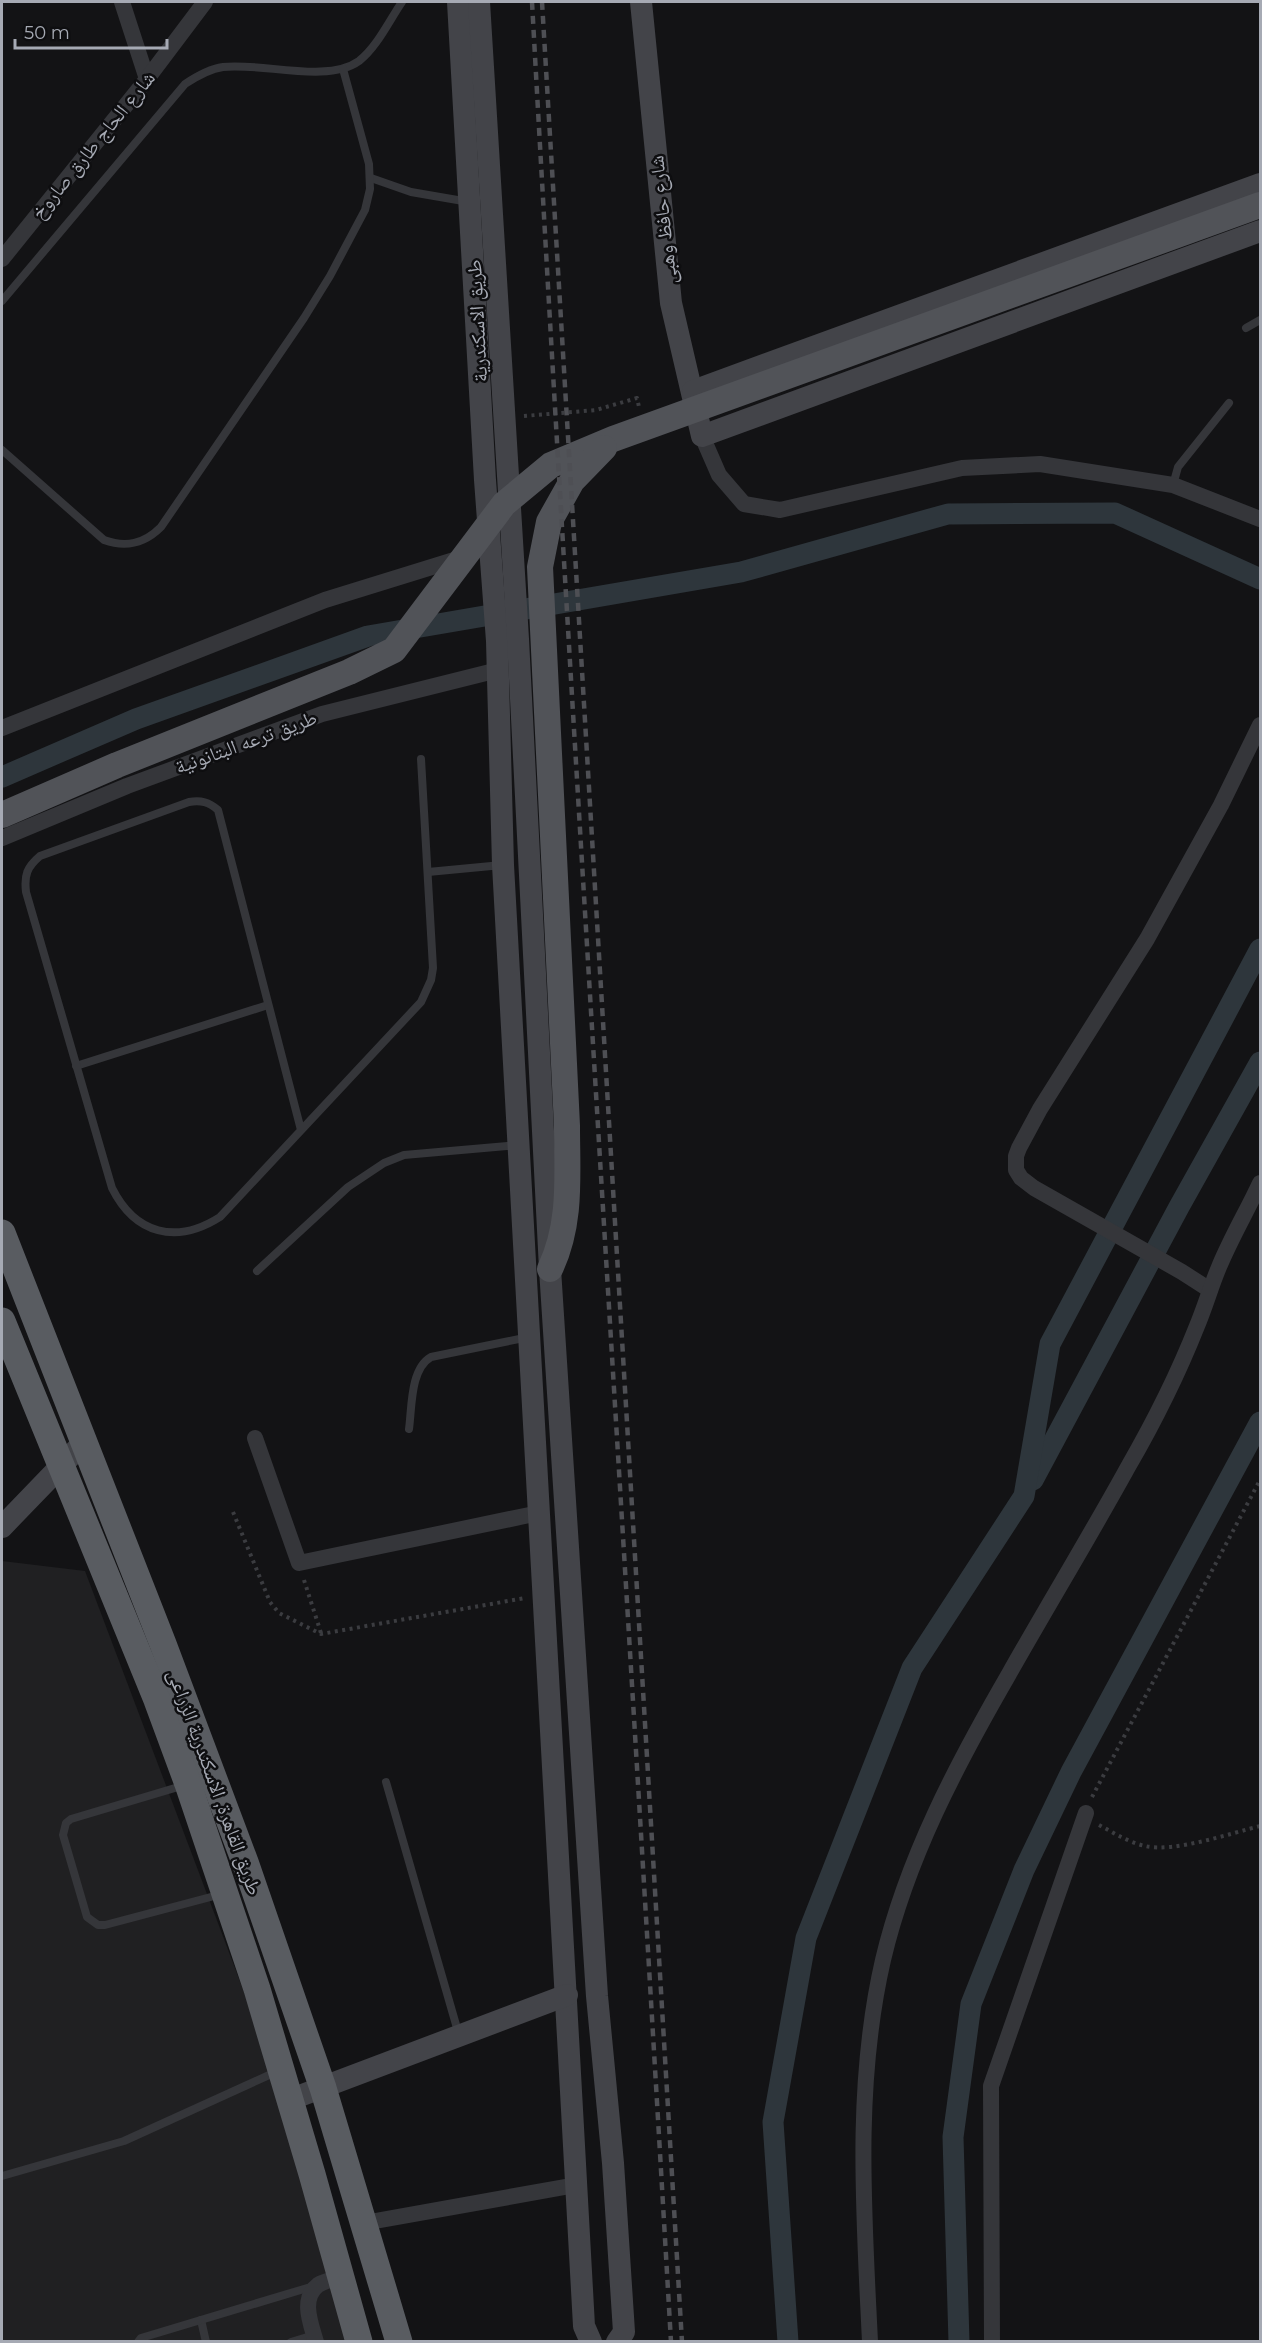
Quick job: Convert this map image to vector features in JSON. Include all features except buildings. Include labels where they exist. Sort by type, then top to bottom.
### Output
[{"type":"highway","name":"طريق القاهرة, الاسكندرية الزراعى","points":[[2,1233],[245,1862],[323,2088],[399,2342]]},
{"type":"highway","name":"طريق القاهرة, الاسكندرية الزراعى","points":[[2,1321],[157,1700],[188,1784],[281,2069],[330,2281],[359,2342]]},
{"type":"main road","name":"طريق الاسكندرية","points":[[458,2],[481,203],[508,640]]},
{"type":"main road","name":"طريق الاسكندرية","points":[[479,2],[481,203],[490,549],[504,586]]},
{"type":"main road","name":"شارع حافظ وهبى","points":[[641,2],[671,303],[702,436]]},
{"type":"main road","points":[[693,391],[1260,184]]},
{"type":"main road","points":[[2,815],[117,765],[349,672],[394,650],[504,504],[551,465],[613,440],[1260,205]]},
{"type":"main road","points":[[702,436],[1260,231]]},
{"type":"main road","points":[[549,1269],[561,1242],[567,1214],[567,1126],[546,653],[540,567],[549,522],[572,481],[613,440]]},
{"type":"main road","points":[[508,640],[498,670],[503,865],[584,2326],[591,2342]]},
{"type":"main road","points":[[508,640],[597,1996],[614,2174],[623,2338]]},
{"type":"main road","points":[[2,1527],[84,1442]]},
{"type":"main road","points":[[289,2100],[567,1995]]},
{"type":"street","points":[[122,2],[147,79]]},
{"type":"street","name":"شارع الحاج طارق صاروخ","points":[[2,259],[147,79],[203,2]]},
{"type":"street","points":[[702,436],[718,476],[744,504],[780,510],[962,468],[1041,464],[1173,485],[1260,519]]},
{"type":"street","points":[[2,728],[325,600],[490,549]]},
{"type":"street","name":"طريق ترعه البتانونية","points":[[2,838],[127,786],[322,714],[498,670]]},
{"type":"street","points":[[1210,1290],[1034,1188],[1021,1178],[1016,1170],[1016,1156],[1040,1109],[1147,939],[1221,805],[1260,725]]},
{"type":"street","points":[[870,2342],[863,2130],[867,2063],[883,1961],[896,1911],[921,1844],[968,1745],[1149,1428],[1198,1325],[1223,1257],[1260,1183]]},
{"type":"street","points":[[255,1438],[299,1563],[539,1513]]},
{"type":"street","points":[[992,2342],[992,2086],[1086,1813]]},
{"type":"street","points":[[364,2223],[576,2185]]},
{"type":"street","points":[[315,2338],[308,2306],[310,2294],[330,2281]]},
{"type":"lane","points":[[2,301],[186,84],[195,77],[221,67],[236,66],[326,72],[343,69],[358,61],[370,49],[402,2]]},
{"type":"lane","points":[[2,450],[104,540],[126,545],[146,540],[154,534],[304,318],[325,285],[364,210],[371,178],[343,69]]},
{"type":"lane","points":[[371,178],[411,192],[481,203]]},
{"type":"lane","points":[[1246,328],[1260,320]]},
{"type":"lane","points":[[1173,485],[1179,467],[1229,403]]},
{"type":"lane","points":[[301,1131],[218,810],[210,803],[189,802],[40,856],[30,865],[24,878],[26,892],[76,1066],[112,1188],[120,1204],[133,1218],[149,1228],[168,1232],[186,1232],[204,1227],[220,1217],[301,1131],[421,1002],[427,991],[433,968],[421,759]]},
{"type":"lane","points":[[428,872],[503,865]]},
{"type":"lane","points":[[76,1066],[268,1005]]},
{"type":"lane","points":[[257,1271],[348,1187],[384,1163],[404,1155],[519,1145]]},
{"type":"lane","points":[[408,1429],[417,1375],[425,1360],[529,1337]]},
{"type":"lane","points":[[386,1782],[460,2036]]},
{"type":"lane","points":[[188,1784],[71,1819],[66,1823],[63,1835],[87,1917],[98,1925],[105,1925],[225,1893]]},
{"type":"lane","points":[[2,2176],[124,2140],[281,2069]]},
{"type":"lane","points":[[138,2342],[141,2338],[330,2281]]},
{"type":"lane","points":[[201,2320],[206,2342]]},
{"type":"lane","points":[[291,2342],[315,2338]]},
{"type":"path","points":[[513,417],[596,410],[637,398]]},
{"type":"path","points":[[1260,1480],[1088,1804],[1086,1813],[1092,1821],[1127,1840],[1148,1847],[1174,1846],[1260,1826]]},
{"type":"path","points":[[233,1512],[270,1602],[279,1613],[321,1634],[544,1594]]},
{"type":"path","points":[[299,1563],[321,1634]]},
{"type":"shaded area","points":[[2,1561],[85,1571],[267,2053],[348,2341],[2,2342]]},
{"type":"waterway","points":[[2,777],[136,719],[368,636],[741,572],[948,514],[1115,513],[1260,579]]},
{"type":"waterway","points":[[788,2342],[773,2122],[806,1938],[912,1668],[1024,1496],[1050,1344],[1260,949]]},
{"type":"waterway","points":[[1033,1480],[1179,1207],[1260,1062]]},
{"type":"waterway","points":[[959,2342],[953,2137],[971,2004],[1024,1870],[1071,1772],[1260,1422]]},
{"type":"railway","points":[[532,2],[671,2342]]},
{"type":"railway","points":[[542,2],[682,2342]]}]
